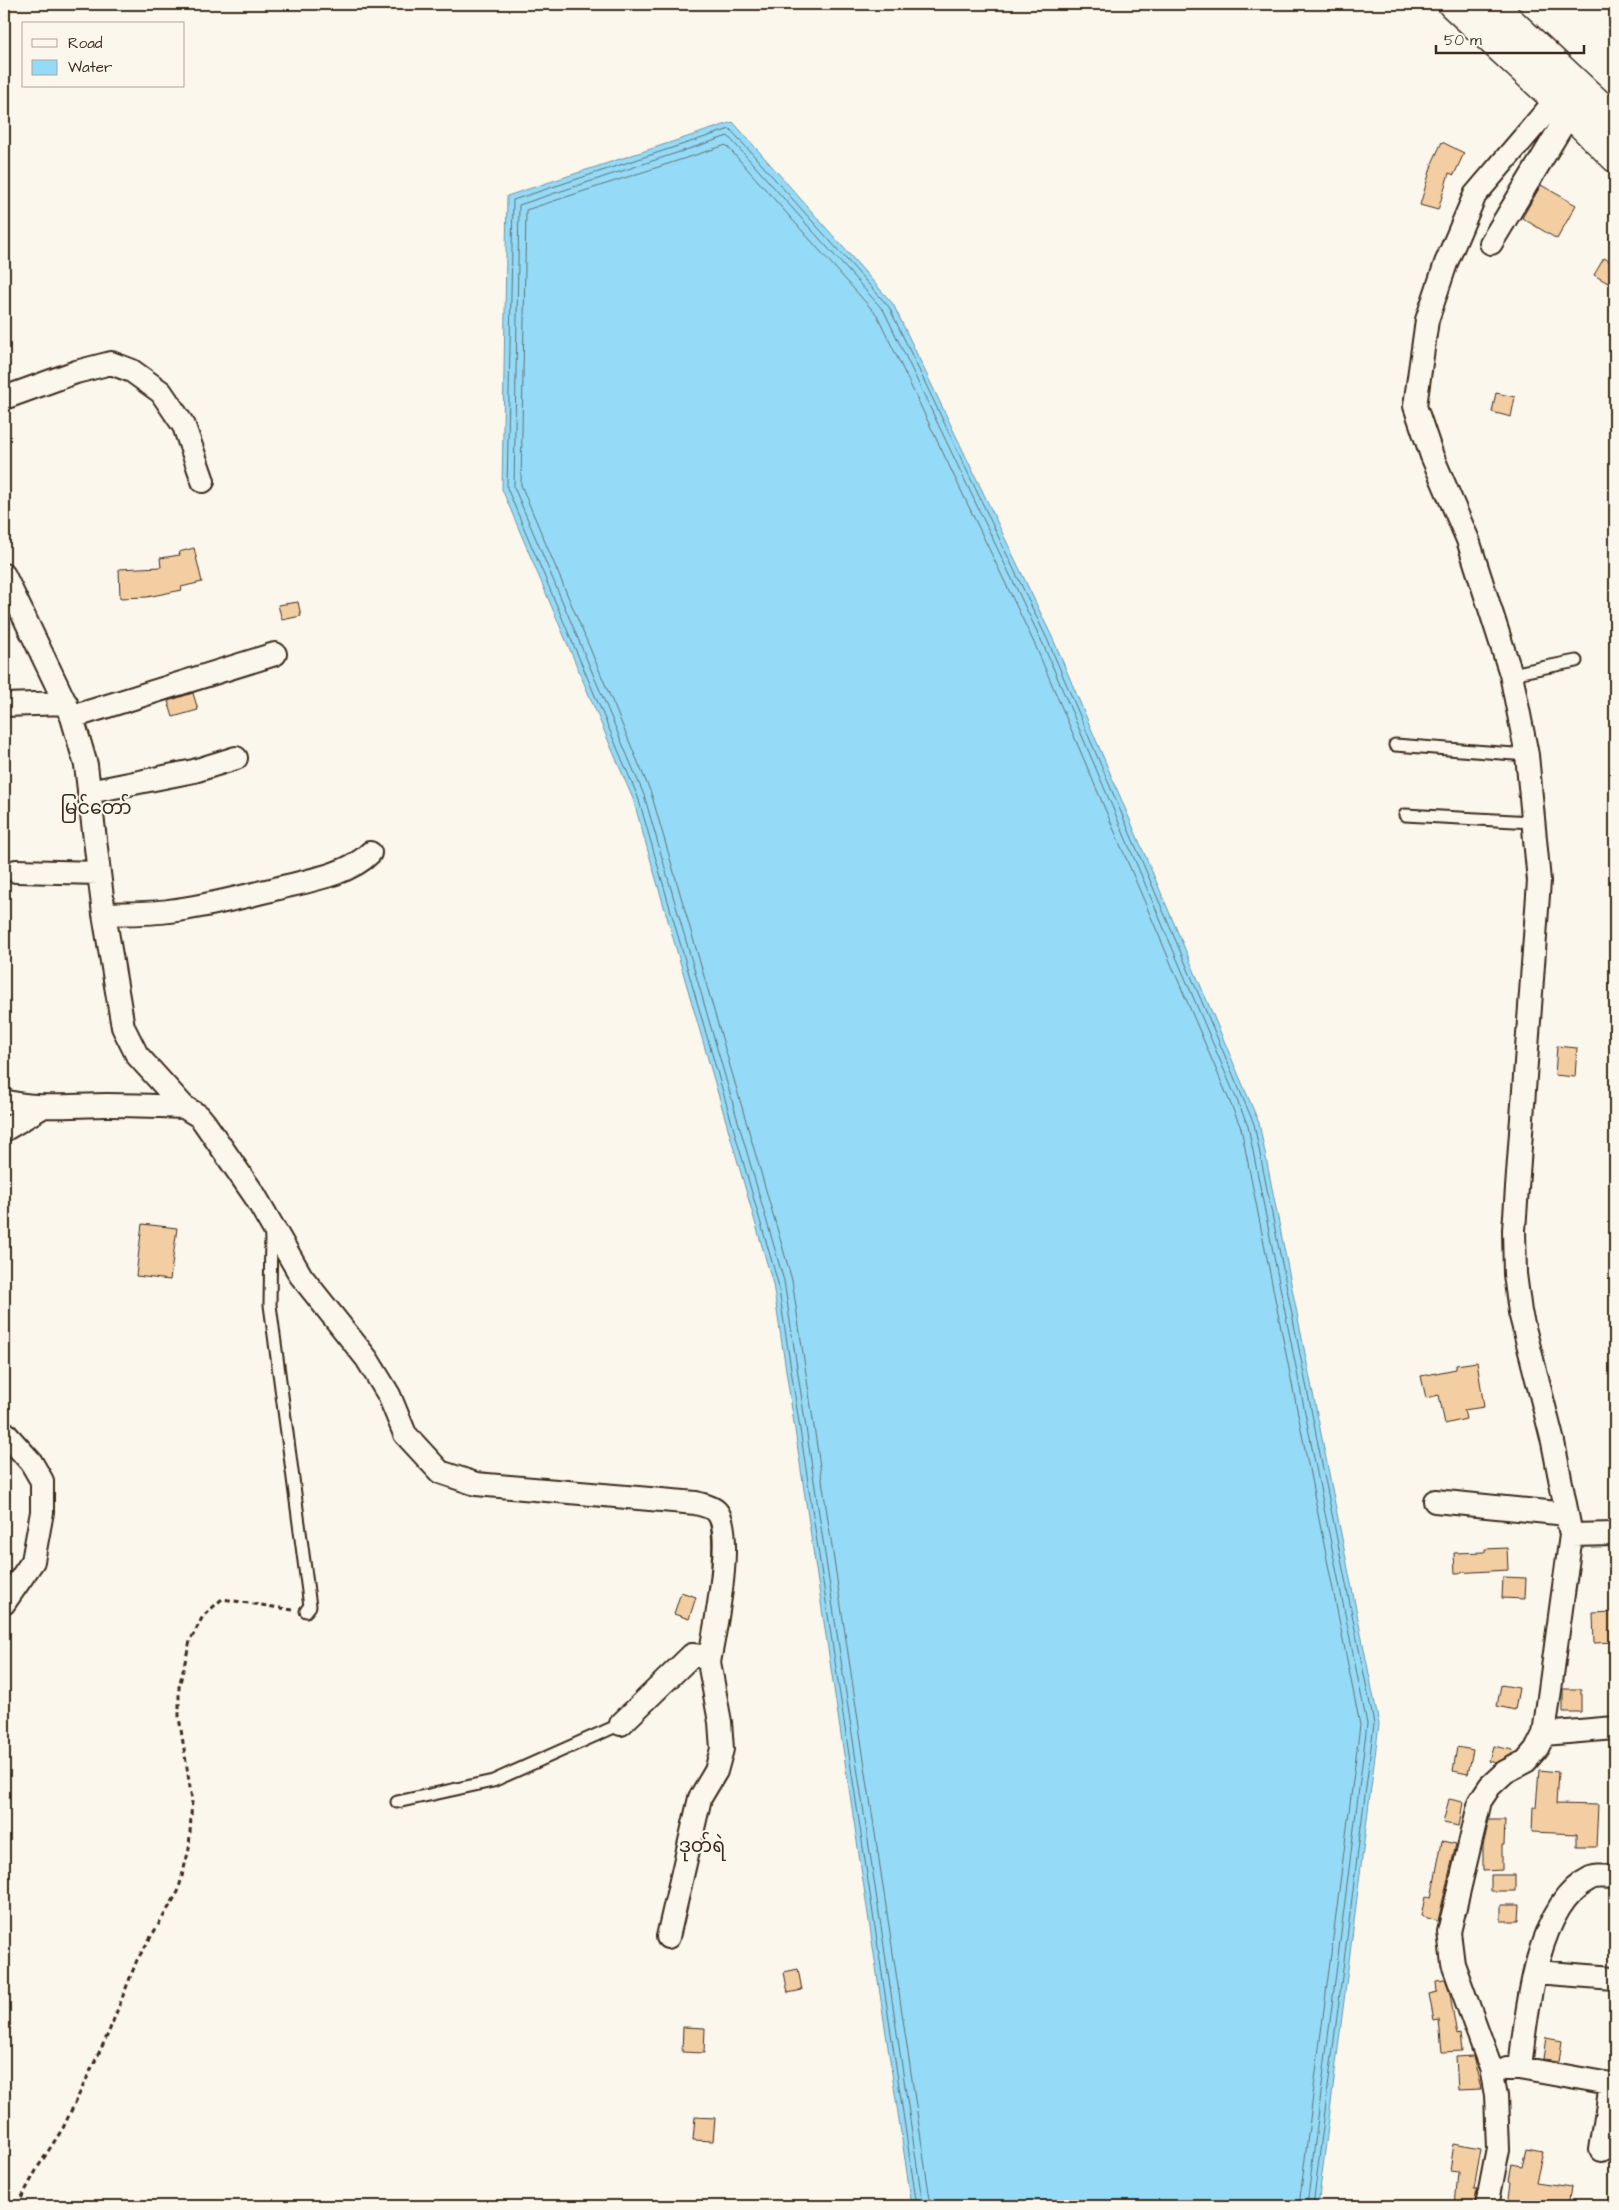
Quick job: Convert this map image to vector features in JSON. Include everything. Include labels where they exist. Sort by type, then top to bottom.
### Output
[{"type":"main road","points":[[1452,4],[1615,158]]},
{"type":"main road","points":[[1492,4],[1615,119]]},
{"type":"street","points":[[1487,2206],[1498,2149],[1496,2095],[1491,2068],[1453,1964],[1449,1932],[1480,1801],[1490,1786],[1505,1772],[1526,1761],[1537,1748],[1544,1734],[1569,1525],[1553,1442],[1520,1312],[1515,1274],[1514,1230],[1539,882],[1527,755],[1511,674],[1468,540],[1432,456],[1415,406],[1428,320],[1446,263],[1475,195],[1563,107],[1581,86]]},
{"type":"street","points":[[1491,243],[1563,107]]},
{"type":"street","points":[[4,398],[76,372],[111,363],[132,371],[161,392],[184,426],[203,481]]},
{"type":"street","points":[[4,575],[69,710],[86,765],[104,914],[123,1027],[137,1055],[184,1107],[199,1116],[256,1196],[302,1276],[367,1359],[389,1395],[405,1434],[440,1472],[476,1484],[696,1503],[717,1511],[722,1522],[723,1565],[709,1662],[720,1722],[722,1748],[716,1771],[700,1798],[668,1937]]},
{"type":"street","points":[[4,705],[69,710],[275,654]]},
{"type":"street","points":[[89,792],[194,771],[236,758]]},
{"type":"street","points":[[104,914],[168,911],[250,896],[314,881],[363,861],[370,853]]},
{"type":"street","points":[[16,871],[99,873]]},
{"type":"street","points":[[4,1101],[44,1106],[184,1107]]},
{"type":"street","points":[[4,1130],[44,1106]]},
{"type":"street","points":[[4,1432],[31,1462],[42,1481],[42,1512],[33,1561],[4,1603]]},
{"type":"street","points":[[1435,1501],[1615,1534]]},
{"type":"street","points":[[621,1724],[692,1655],[701,1656],[709,1662]]},
{"type":"street","points":[[1544,1734],[1615,1728]]},
{"type":"street","points":[[1520,2068],[1527,2005],[1535,1972],[1556,1911],[1573,1891],[1590,1878],[1615,1877]]},
{"type":"street","points":[[1535,1972],[1614,1978]]},
{"type":"street","points":[[1491,2068],[1520,2068],[1613,2085],[1601,2150]]},
{"type":"lane","points":[[1511,674],[1576,661]]},
{"type":"lane","points":[[1395,744],[1527,755]]},
{"type":"lane","points":[[1405,815],[1534,822]]},
{"type":"lane","points":[[271,1222],[270,1305],[310,1606],[306,1611]]},
{"type":"lane","points":[[397,1802],[494,1781],[621,1724]]},
{"type":"path","points":[[17,2206],[38,2167],[63,2128],[108,2034],[137,1960],[178,1892],[189,1849],[192,1800],[179,1717],[179,1687],[190,1641],[203,1616],[222,1599],[306,1611]]},
{"type":"water","points":[[733,122],[893,304],[1053,639],[1259,1123],[1379,1724],[1318,2206],[912,2206],[773,1284],[633,799],[502,489],[507,196]]},
{"type":"building","points":[[1442,142],[1464,153],[1454,175],[1449,173],[1438,210],[1420,205],[1433,161]]},
{"type":"building","points":[[1541,185],[1576,205],[1557,239],[1522,218]]},
{"type":"building","points":[[1604,258],[1615,264],[1615,287],[1594,275]]},
{"type":"building","points":[[1496,393],[1515,397],[1511,417],[1492,412]]},
{"type":"building","points":[[194,548],[202,582],[181,587],[182,590],[147,597],[120,598],[119,569],[161,567],[160,558],[180,555],[179,552]]},
{"type":"building","points":[[298,602],[301,616],[282,620],[278,605]]},
{"type":"building","points":[[193,693],[198,710],[173,717],[168,701]]},
{"type":"building","points":[[1557,1046],[1577,1048],[1575,1077],[1555,1075]]},
{"type":"building","points":[[142,1224],[177,1228],[170,1280],[136,1276]]},
{"type":"building","points":[[1477,1362],[1484,1407],[1464,1410],[1466,1419],[1445,1424],[1439,1395],[1426,1398],[1421,1376],[1456,1369],[1456,1365]]},
{"type":"building","points":[[1507,1548],[1508,1570],[1455,1573],[1454,1553],[1485,1552],[1485,1549]]},
{"type":"building","points":[[1503,1577],[1526,1578],[1525,1599],[1502,1598]]},
{"type":"building","points":[[681,1592],[696,1597],[689,1619],[674,1614]]},
{"type":"building","points":[[1615,1612],[1615,1642],[1594,1643],[1593,1613]]},
{"type":"building","points":[[1501,1685],[1519,1688],[1515,1710],[1497,1706]]},
{"type":"building","points":[[1563,1689],[1581,1689],[1581,1712],[1563,1712]]},
{"type":"building","points":[[1493,1746],[1513,1750],[1512,1754],[1496,1763],[1489,1761]]},
{"type":"building","points":[[1457,1747],[1473,1750],[1468,1774],[1453,1771]]},
{"type":"building","points":[[1539,1770],[1558,1772],[1556,1804],[1598,1805],[1596,1847],[1577,1847],[1577,1834],[1532,1832],[1533,1807],[1536,1807]]},
{"type":"building","points":[[1449,1799],[1463,1802],[1459,1826],[1443,1823]]},
{"type":"building","points":[[1489,1820],[1505,1820],[1502,1870],[1483,1871],[1483,1846]]},
{"type":"building","points":[[1442,1841],[1456,1844],[1438,1921],[1421,1916],[1425,1897],[1431,1898]]},
{"type":"building","points":[[1491,1875],[1515,1875],[1515,1891],[1491,1891]]},
{"type":"building","points":[[1501,1905],[1520,1905],[1519,1921],[1501,1921]]},
{"type":"building","points":[[798,1969],[802,1990],[788,1993],[784,1972]]},
{"type":"building","points":[[1445,1980],[1450,1994],[1457,2035],[1460,2034],[1462,2051],[1442,2052],[1439,2020],[1434,2021],[1429,1994],[1437,1992],[1436,1981]]},
{"type":"building","points":[[683,2027],[705,2028],[704,2053],[682,2052]]},
{"type":"building","points":[[1546,2038],[1562,2041],[1559,2061],[1543,2059]]},
{"type":"building","points":[[1473,2056],[1481,2089],[1458,2090],[1456,2057]]},
{"type":"building","points":[[695,2117],[715,2118],[713,2141],[693,2140]]},
{"type":"building","points":[[1454,2144],[1481,2149],[1474,2189],[1477,2189],[1474,2206],[1455,2206],[1458,2171],[1450,2170]]},
{"type":"building","points":[[1526,2149],[1543,2152],[1536,2182],[1571,2187],[1568,2206],[1535,2203],[1535,2206],[1508,2206],[1512,2164],[1522,2166]]},
{"type":"district","name":"မြင်တော်","points":[[96,808]]},
{"type":"district","name":"ဒုတ်ရဲ","points":[[702,1846]]}]
